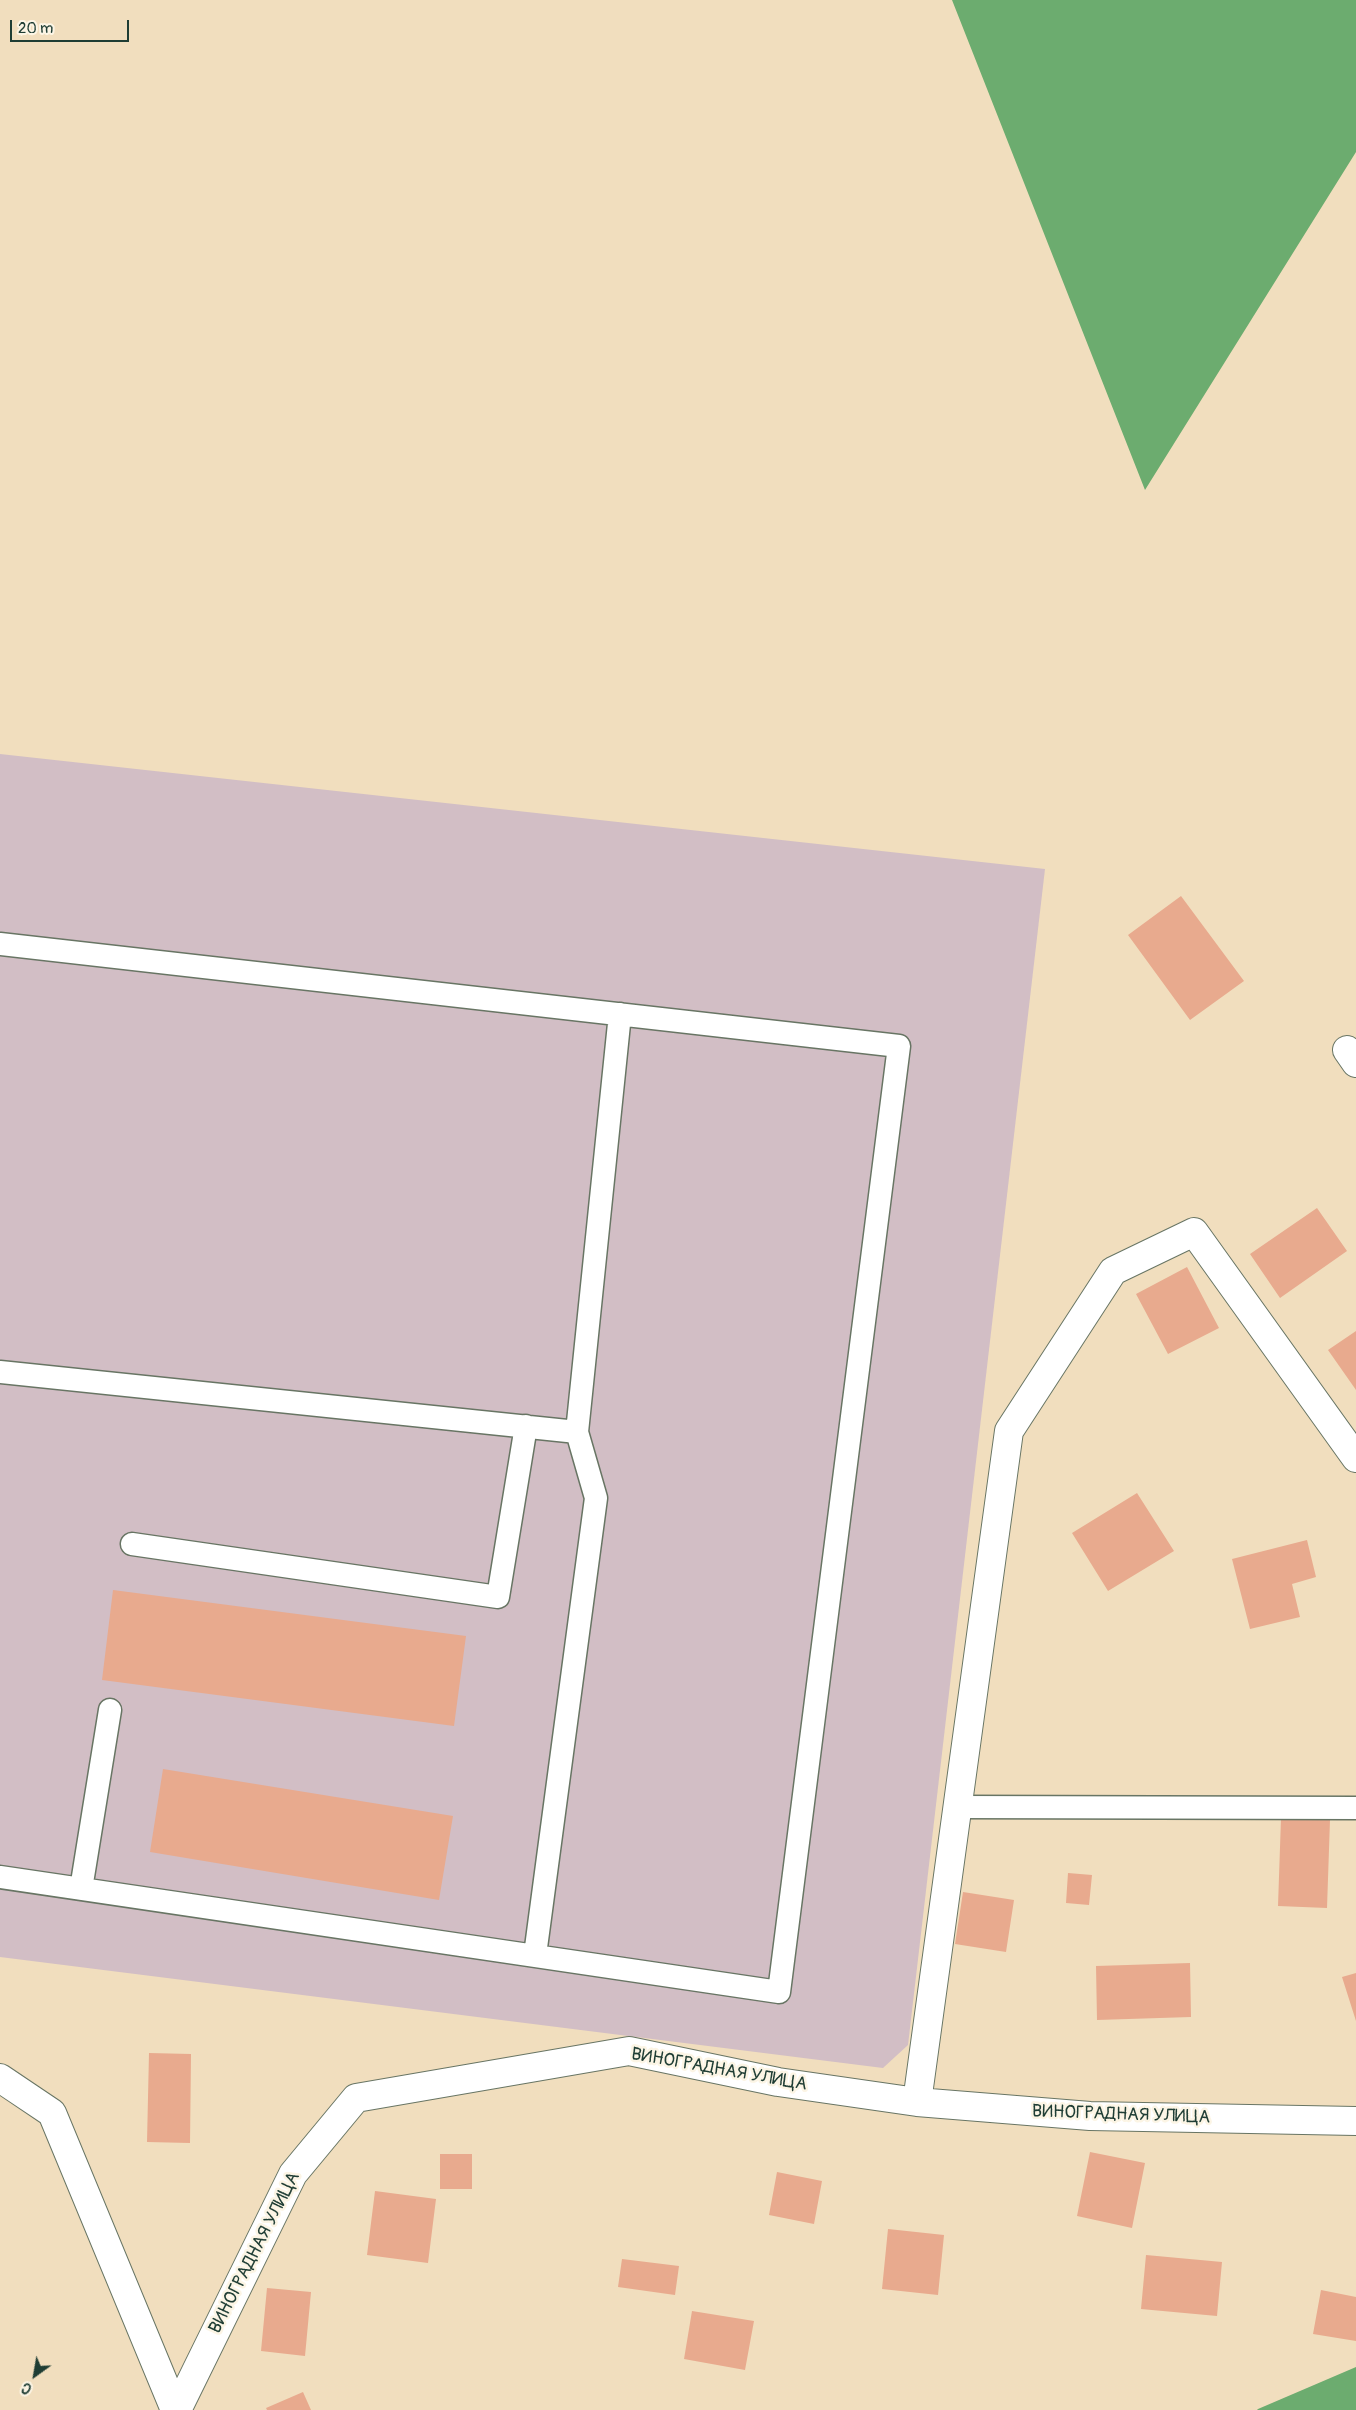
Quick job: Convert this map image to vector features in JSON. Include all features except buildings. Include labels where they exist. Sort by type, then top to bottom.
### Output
[{"type":"street","points":[[917,2102],[1009,1431],[1113,1271],[1194,1232],[1356,1458]]},
{"type":"street","name":"ВИНОГРАДНАЯ УЛИЦА","points":[[176,2410],[293,2174],[356,2098],[629,2051],[778,2082],[917,2102],[1090,2116],[1356,2121]]},
{"type":"street","points":[[0,2078],[52,2114],[176,2410]]},
{"type":"lane","points":[[0,944],[899,1046],[779,1992],[0,1877]]},
{"type":"lane","points":[[535,1956],[596,1498],[577,1432],[620,1014]]},
{"type":"lane","points":[[0,1372],[577,1432]]},
{"type":"lane","points":[[132,1544],[498,1597],[526,1426]]},
{"type":"lane","points":[[81,1888],[110,1710]]},
{"type":"lane","points":[[957,1807],[1356,1808]]},
{"type":"shaded area","points":[[0,754],[1045,869],[908,2045],[883,2068],[0,1957]]},
{"type":"green space","points":[[952,0],[1356,0],[1356,152],[1145,490]]},
{"type":"green space","points":[[1356,2367],[1356,2410],[1257,2410],[1258,2409]]}]
